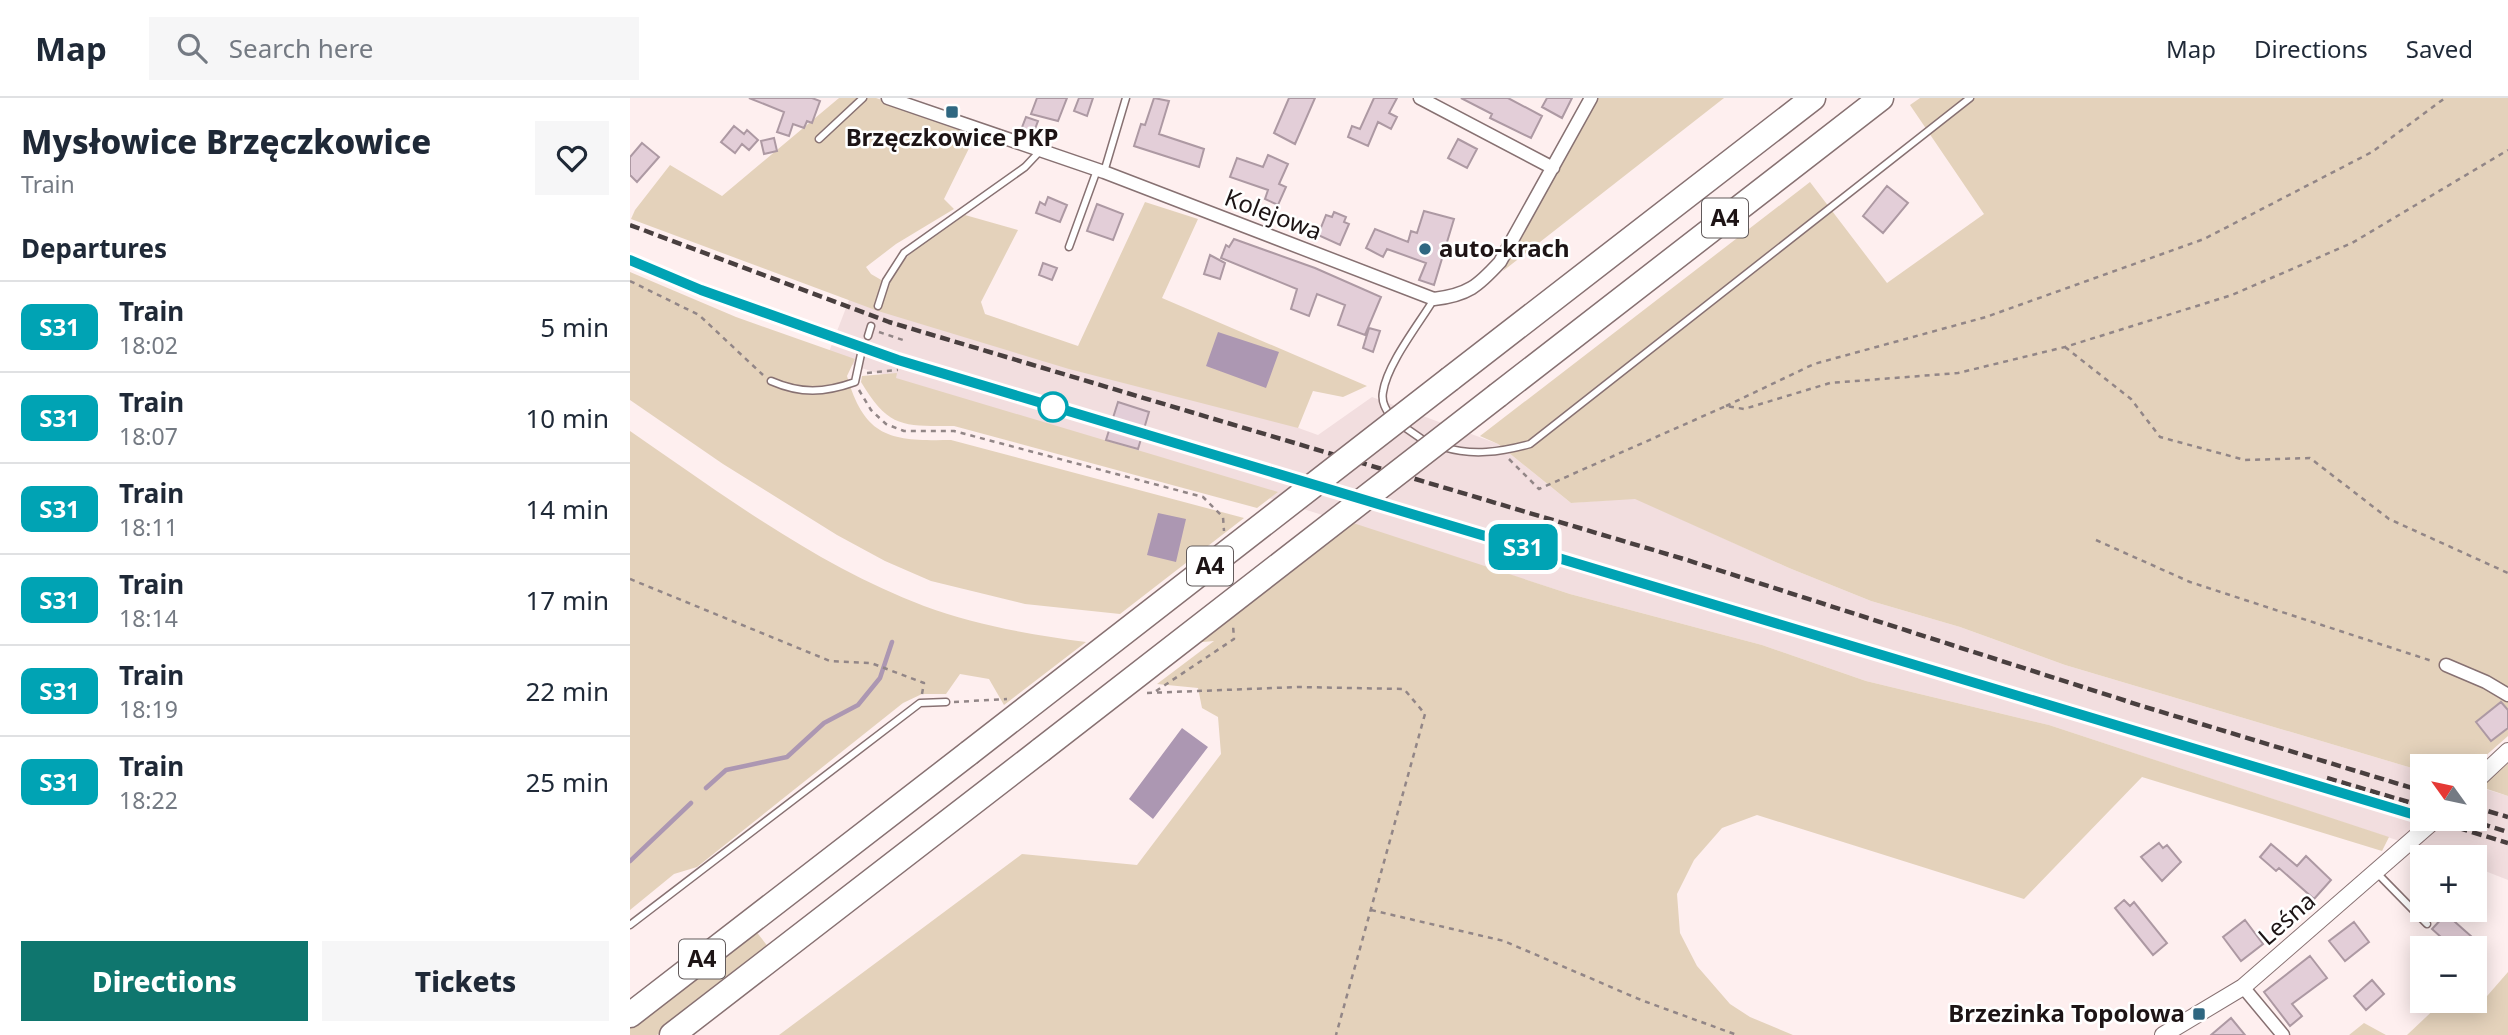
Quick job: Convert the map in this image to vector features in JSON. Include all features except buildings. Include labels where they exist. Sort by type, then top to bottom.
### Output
[{"type":"highway","name":"A4","points":[[630,1015],[1813,98]]},
{"type":"highway","name":"A4","points":[[672,1035],[1881,98]]},
{"type":"street","name":"Kolejowa","points":[[888,98],[1100,171],[1434,299]]},
{"type":"street","points":[[1420,98],[1553,168]]},
{"type":"street","points":[[1434,299],[1459,296],[1480,284],[1500,262],[1591,98]]},
{"type":"street","points":[[2446,665],[2486,682],[2508,695]]},
{"type":"street","points":[[2487,771],[2508,751]]},
{"type":"street","name":"Leśna","points":[[2163,1035],[2243,988],[2422,831]]},
{"type":"street","points":[[2243,988],[2283,1035]]},
{"type":"lane","points":[[818,139],[863,98]]},
{"type":"lane","points":[[1069,247],[1126,98]]},
{"type":"lane","points":[[1434,299],[1390,373],[1383,390],[1382,402],[1390,416],[1424,441],[1456,451],[1501,451],[1530,444],[1969,98]]},
{"type":"lane","points":[[878,306],[894,266],[904,253],[1026,167],[1041,150]]},
{"type":"lane","points":[[771,382],[794,391],[819,392],[855,382],[862,354]]},
{"type":"lane","points":[[630,925],[920,703],[946,702]]},
{"type":"lane","points":[[2376,872],[2427,924]]},
{"type":"path","points":[[1501,451],[1539,489],[1814,364],[1986,317],[2204,239],[2372,152],[2445,98]]},
{"type":"path","points":[[1726,406],[1744,409],[1830,383],[1958,373],[2065,346],[2232,295],[2352,243],[2508,150]]},
{"type":"path","points":[[630,281],[699,315],[771,382]]},
{"type":"path","points":[[869,330],[906,341]]},
{"type":"path","points":[[2065,346],[2131,399],[2160,437],[2245,460],[2310,458],[2389,519],[2508,573]]},
{"type":"path","points":[[865,373],[898,370]]},
{"type":"path","points":[[855,382],[871,410],[887,424],[904,431],[954,431],[1203,497],[1223,517]]},
{"type":"path","points":[[2096,540],[2190,582],[2446,665]]},
{"type":"path","points":[[630,579],[830,661],[871,663],[924,683],[920,703]]},
{"type":"path","points":[[1153,693],[1299,687],[1404,689],[1425,714],[1336,1035]]},
{"type":"path","points":[[1371,910],[1504,941],[1641,1000],[1737,1035]]},
{"type":"shaded area","points":[[839,98],[876,98],[977,132],[944,199],[954,209],[896,244],[866,267],[871,274],[883,281],[879,306],[903,261],[923,243],[965,215],[1018,230],[981,302],[985,314],[1078,346],[1145,202],[1198,219],[1162,298],[1367,386],[1343,397],[1313,391],[1298,428],[1069,369],[878,311],[631,219],[670,165],[722,196]]},
{"type":"shaded area","points":[[1597,98],[1724,98],[1503,271]]},
{"type":"shaded area","points":[[1920,98],[2508,98],[2508,736],[2487,755],[2410,754],[2410,767],[2065,665],[1960,627],[1871,601],[1789,568],[1635,499],[1571,503],[1498,444],[1480,436],[1810,182],[1887,283],[1984,214],[1910,105]]},
{"type":"shaded area","points":[[630,272],[736,317],[855,359],[847,376],[854,397],[872,424],[884,432],[912,439],[951,440],[1244,518],[1120,614],[1025,604],[931,581],[885,561],[837,535],[723,464],[630,400]]},
{"type":"shaded area","points":[[851,295],[1237,406],[1318,435],[1372,397],[1498,444],[1571,503],[1635,498],[1789,568],[1871,601],[1960,627],[2065,665],[2410,767],[2410,831],[2487,831],[2487,790],[2508,796],[2508,880],[2487,872],[2487,845],[2412,845],[2049,725],[1866,681],[1762,645],[1570,594],[827,357]]},
{"type":"shaded area","points":[[1218,332],[1279,352],[1266,388],[1206,366]]},
{"type":"shaded area","points":[[897,373],[896,378],[1278,492],[1257,508],[954,426],[922,426],[899,422],[880,409],[861,382],[862,376]]},
{"type":"shaded area","points":[[630,431],[772,528],[846,571],[885,590],[963,619],[1024,633],[1086,642],[1004,705],[989,679],[960,674],[946,694],[922,694],[903,703],[697,867],[674,874],[630,910]]},
{"type":"shaded area","points":[[1158,513],[1186,519],[1176,562],[1147,555]]},
{"type":"shaded area","points":[[1347,521],[1570,594],[1762,645],[1866,681],[2049,725],[2389,837],[2382,851],[2142,777],[2024,899],[1757,815],[1722,828],[1694,860],[1677,894],[1680,933],[1697,966],[1730,1004],[1750,1017],[1793,1035],[779,1035],[1022,854],[1137,865],[1221,754],[1218,717],[1202,708],[1198,688],[1157,684],[1214,641],[1192,643]]},
{"type":"shaded area","points":[[1182,728],[1208,747],[1153,819],[1129,799]]},
{"type":"shaded area","points":[[2508,763],[2508,796],[2487,789],[2487,782]]},
{"type":"shaded area","points":[[755,930],[769,948],[657,1035],[630,1035],[630,1027]]},
{"type":"shaded area","points":[[2508,972],[2508,1035],[2407,1035],[2430,1013],[2487,1013],[2487,996]]},
{"type":"shaded area","points":[[2364,1023],[2386,1035],[2349,1035]]},
{"type":"waterway","points":[[706,788],[726,770],[787,757],[824,723],[858,705],[880,678],[892,642]]},
{"type":"waterway","points":[[630,861],[691,803]]},
{"type":"railway","points":[[630,225],[889,322],[1687,560],[2142,706],[2410,787]]},
{"type":"railway","points":[[630,260],[701,290],[898,360],[2410,813]]},
{"type":"railway","points":[[2327,778],[2410,802]]},
{"type":"railway","points":[[2487,811],[2508,817]]},
{"type":"railway","points":[[2487,826],[2508,832]]},
{"type":"railway","points":[[2468,831],[2508,843]]},
{"type":"train","name":"S31","points":[[630,260],[824,336],[898,360],[2410,813]]},
{"type":"place","name":"Brzęczkowice PKP","points":[[952,112]]},
{"type":"place","name":"auto-krach","points":[[1425,249]]},
{"type":"place","name":"Brzezinka Topolowa","points":[[2199,1014]]}]
